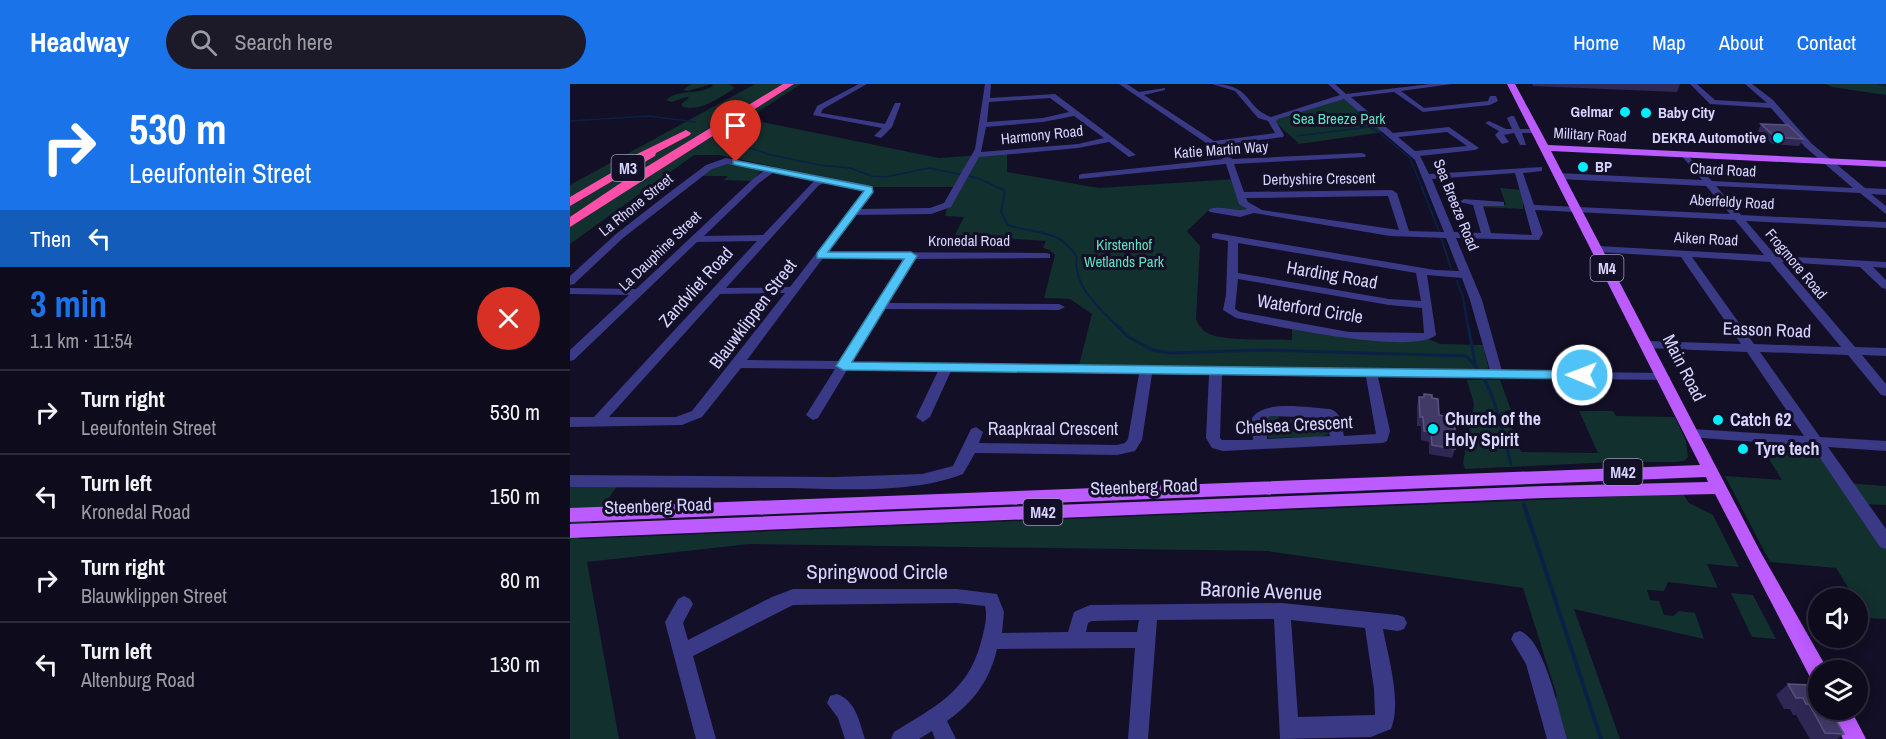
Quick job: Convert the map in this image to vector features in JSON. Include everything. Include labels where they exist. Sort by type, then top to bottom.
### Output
[{"type":"highway","points":[[724,111],[770,84]]},
{"type":"highway","points":[[570,223],[673,154],[789,84]]},
{"type":"highway","name":"M3","points":[[570,195],[691,130],[570,202]]},
{"type":"main road","name":"Main Road","points":[[1511,84],[1664,377],[1719,488],[1812,660]]},
{"type":"main road","name":"Military Road","points":[[1545,148],[1886,164]]},
{"type":"main road","name":"Steenberg Road","points":[[570,515],[1711,471]]},
{"type":"main road","name":"Steenberg Road","points":[[570,531],[1501,493],[1719,488]]},
{"type":"main road","points":[[1845,720],[1855,739]]},
{"type":"street","points":[[864,84],[820,108],[817,115],[888,127]]},
{"type":"street","points":[[854,212],[941,210],[948,206],[977,155],[988,84]]},
{"type":"street","points":[[1122,84],[1213,144],[1229,161],[1244,204],[1252,211]]},
{"type":"street","points":[[1215,84],[1237,90],[1261,116],[1272,120],[1345,96],[1449,84]]},
{"type":"street","name":"Sea Breeze Road","points":[[1331,84],[1415,154],[1427,177],[1476,300],[1494,374]]},
{"type":"street","points":[[1693,84],[1713,102],[1773,106]]},
{"type":"street","points":[[1748,84],[1773,106],[1808,145],[1886,211]]},
{"type":"street","points":[[1137,95],[1163,89]]},
{"type":"street","points":[[1395,90],[1420,109],[1490,104],[1494,101],[1493,99]]},
{"type":"street","points":[[986,100],[1049,96],[1057,98],[1132,155]]},
{"type":"street","points":[[878,136],[888,127],[898,105]]},
{"type":"street","points":[[1452,108],[1463,116]]},
{"type":"street","points":[[982,125],[1043,120],[1077,113]]},
{"type":"street","points":[[1511,118],[1523,143]]},
{"type":"street","points":[[1213,144],[1281,135],[1272,120]]},
{"type":"street","points":[[1489,123],[1504,131],[1536,132]]},
{"type":"street","points":[[1392,135],[1449,129],[1475,148],[1415,154]]},
{"type":"street","points":[[1504,131],[1499,135],[1505,142]]},
{"type":"street","name":"Harmony Road","points":[[977,155],[1078,146],[1110,139]]},
{"type":"street","name":"Frogmore Road","points":[[1684,154],[1886,392]]},
{"type":"street","name":"Katie Martin Way","points":[[1082,177],[1229,161],[1362,155]]},
{"type":"street","name":"La Rhone Street","points":[[570,282],[611,243],[709,167],[726,161],[772,169]]},
{"type":"street","points":[[772,169],[824,179]]},
{"type":"street","name":"La Dauphine Street","points":[[572,352],[772,169]]},
{"type":"street","points":[[1427,177],[1539,169]]},
{"type":"street","points":[[1213,210],[1240,214],[1252,211],[1347,222],[1405,234],[1537,237],[1538,234],[1527,207],[1528,195],[1518,171]]},
{"type":"street","name":"Chard Road","points":[[1558,176],[1886,192]]},
{"type":"street","name":"Blauwklippen Street","points":[[598,421],[677,422],[688,419],[704,408],[869,192],[868,189],[824,179]]},
{"type":"street","name":"Zandvliet Road","points":[[598,421],[815,184],[824,179]]},
{"type":"street","points":[[1337,183],[1341,194]]},
{"type":"street","points":[[1287,184],[1288,195]]},
{"type":"street","name":"Derbyshire Crescent","points":[[1241,195],[1341,194],[1391,190],[1405,234]]},
{"type":"street","points":[[1464,202],[1501,204]]},
{"type":"street","points":[[1477,202],[1487,236]]},
{"type":"street","name":"Aberfeldy Road","points":[[1527,207],[1886,225]]},
{"type":"street","points":[[1216,236],[1420,271],[1466,275]]},
{"type":"street","points":[[694,239],[765,238]]},
{"type":"street","name":"Waterford Circle","points":[[1233,240],[1233,275],[1229,310],[1236,315],[1348,336],[1427,336],[1430,333],[1426,294],[1420,271]]},
{"type":"street","name":"Aiken Road","points":[[1597,249],[1886,265]]},
{"type":"street","points":[[1684,253],[1886,542]]},
{"type":"street","name":"Kronedal Road","points":[[820,255],[1046,256]]},
{"type":"street","points":[[813,415],[911,256]]},
{"type":"street","points":[[1863,264],[1886,286]]},
{"type":"street","name":"Harding Road","points":[[1233,275],[1389,302],[1426,305]]},
{"type":"street","points":[[717,291],[794,290]]},
{"type":"street","points":[[570,291],[638,292]]},
{"type":"street","points":[[880,306],[1059,307]]},
{"type":"street","name":"Easson Road","points":[[1647,345],[1886,351]]},
{"type":"street","points":[[738,364],[1664,377]]},
{"type":"street","points":[[923,417],[946,367]]},
{"type":"street","name":"Raapkraal Crescent","points":[[969,448],[1116,450],[1130,447],[1135,440],[1146,370]]},
{"type":"street","name":"Chelsea Crescent","points":[[1216,371],[1214,441],[1223,446],[1373,440],[1383,435],[1371,372]]},
{"type":"street","points":[[1260,443],[1259,418],[1266,412],[1272,411],[1330,414],[1335,420],[1337,440]]},
{"type":"street","points":[[570,422],[598,421]]},
{"type":"street","name":"Raapkraal Crescent","points":[[570,481],[835,483],[922,480],[958,470],[976,432]]},
{"type":"street","points":[[1693,434],[1886,446]]},
{"type":"street","name":"Springwood Circle","points":[[683,652],[778,602],[807,595],[982,597],[991,599],[997,610],[991,641],[978,680],[966,695],[901,739]]},
{"type":"street","points":[[684,604],[674,622],[706,739]]},
{"type":"street","points":[[1282,611],[1289,733],[1371,727],[1384,722],[1386,717],[1384,696],[1373,621]]},
{"type":"street","name":"Baronie Avenue","points":[[1075,640],[1082,615],[1282,611],[1398,623]]},
{"type":"street","points":[[1138,739],[1149,613]]},
{"type":"street","points":[[1520,639],[1534,661],[1557,739]]},
{"type":"street","points":[[991,641],[1145,640]]},
{"type":"street","points":[[837,703],[846,712],[855,739]]},
{"type":"street","points":[[935,717],[946,739]]},
{"type":"green space","points":[[692,84],[711,84],[688,91],[683,90]]},
{"type":"green space","points":[[711,84],[728,84],[735,88],[710,103],[695,108],[682,106],[682,103],[689,98],[687,97],[671,102],[666,100],[677,94],[707,89],[713,86]]},
{"type":"green space","name":"Kirstenhof Wetlands Park","points":[[755,84],[801,84],[747,119],[939,158],[1007,153],[1007,172],[1099,188],[1235,179],[1252,211],[1209,210],[1187,231],[1200,246],[1196,319],[1204,330],[1219,337],[1292,340],[1292,326],[1349,336],[1424,337],[1440,344],[1483,345],[1490,374],[1078,369],[1092,314],[1070,299],[1044,298],[1055,255],[1043,248],[1046,241],[955,235],[964,217],[945,216],[948,205],[959,187],[870,187],[719,155],[694,155],[570,244],[570,185]]},
{"type":"green space","points":[[1826,84],[1882,84],[1886,85],[1886,95],[1832,87]]},
{"type":"green space","name":"Sea Breeze Park","points":[[1342,99],[1347,100],[1384,132],[1299,144],[1275,120],[1276,118]]},
{"type":"green space","points":[[725,163],[762,170],[752,181],[724,180],[728,176],[700,176],[713,167]]},
{"type":"green space","points":[[1500,188],[1523,190],[1523,209],[1481,207],[1487,204],[1506,205]]},
{"type":"green space","points":[[1467,380],[1500,380],[1511,410],[1505,411],[1521,452],[1598,453],[1579,411],[1613,411],[1616,416],[1675,417],[1686,441],[1688,457],[1684,461],[1676,462],[1615,462],[1465,469],[1463,463],[1474,404]]},
{"type":"green space","points":[[1278,414],[1279,420],[1316,420],[1316,415],[1326,415],[1330,421],[1321,421],[1323,432],[1332,433],[1314,439],[1308,437],[1269,438],[1265,433],[1274,433],[1274,422],[1265,422],[1266,416]]},
{"type":"green space","points":[[1757,440],[1806,443],[1816,448],[1845,483],[1886,486],[1886,505],[1860,504],[1886,542],[1886,619],[1868,618],[1868,588],[1848,588],[1836,568],[1770,562],[1725,476],[1782,480]]},
{"type":"green space","points":[[570,481],[621,481],[579,539],[1683,494],[1689,503],[1713,515],[1739,567],[1707,564],[1718,588],[1668,582],[1664,591],[1647,590],[1650,600],[1659,601],[1664,615],[1673,616],[1679,611],[1695,613],[1704,639],[1574,609],[1620,739],[1564,739],[1554,702],[1557,696],[1523,588],[1267,551],[749,544],[587,562],[619,739],[570,739]]},
{"type":"green space","points":[[1731,593],[1753,595],[1776,639],[1752,637]]},
{"type":"building","points":[[1761,124],[1788,125],[1803,139],[1775,137]]},
{"type":"building","name":"Church of the Holy Spirit","points":[[1424,394],[1438,399],[1439,415],[1448,417],[1448,423],[1455,424],[1455,449],[1432,445],[1431,433],[1424,431],[1423,417],[1420,417],[1419,397],[1424,397]]},
{"type":"building","points":[[1788,684],[1808,685],[1808,704],[1803,698],[1796,698]]},
{"type":"building","points":[[1818,720],[1836,720],[1844,734],[1825,733]]},
{"type":"waterway","points":[[1878,84],[1886,86]]},
{"type":"waterway","points":[[570,121],[649,116],[695,122]]},
{"type":"waterway","points":[[1297,136],[1370,127],[1378,132]]},
{"type":"waterway","points":[[717,133],[726,141],[772,155],[819,165],[850,168],[872,176],[885,177],[929,168],[978,178],[1003,190]]},
{"type":"waterway","points":[[1381,134],[1410,158],[1423,190]]},
{"type":"waterway","points":[[1001,188],[1005,191],[1001,212],[1008,225],[1047,234],[1062,241],[1070,248],[1077,257],[1077,268],[1083,287],[1095,304],[1118,327]]},
{"type":"waterway","points":[[1422,188],[1439,231]]},
{"type":"waterway","points":[[1441,238],[1451,268]]},
{"type":"waterway","points":[[1457,281],[1463,297],[1468,327]]},
{"type":"waterway","points":[[1117,325],[1127,336],[1152,350],[1172,353],[1265,350],[1466,356],[1484,378],[1496,406],[1511,464]]},
{"type":"waterway","points":[[1468,325],[1475,363]]},
{"type":"waterway","points":[[1524,505],[1601,739]]},
{"type":"place","name":"Gelmar","points":[[1625,112]]},
{"type":"place","name":"Baby City","points":[[1646,113]]},
{"type":"place","name":"DEKRA Automotive","points":[[1778,138]]},
{"type":"place","name":"BP","points":[[1583,167]]},
{"type":"place","name":"Catch 62","points":[[1718,420]]},
{"type":"place","name":"Church of the Holy Spirit","points":[[1433,429]]},
{"type":"place","name":"Tyre tech","points":[[1743,449]]},
{"type":"route","points":[[736,162],[868,189],[869,192],[820,255],[911,256],[843,366],[1582,375]]}]
